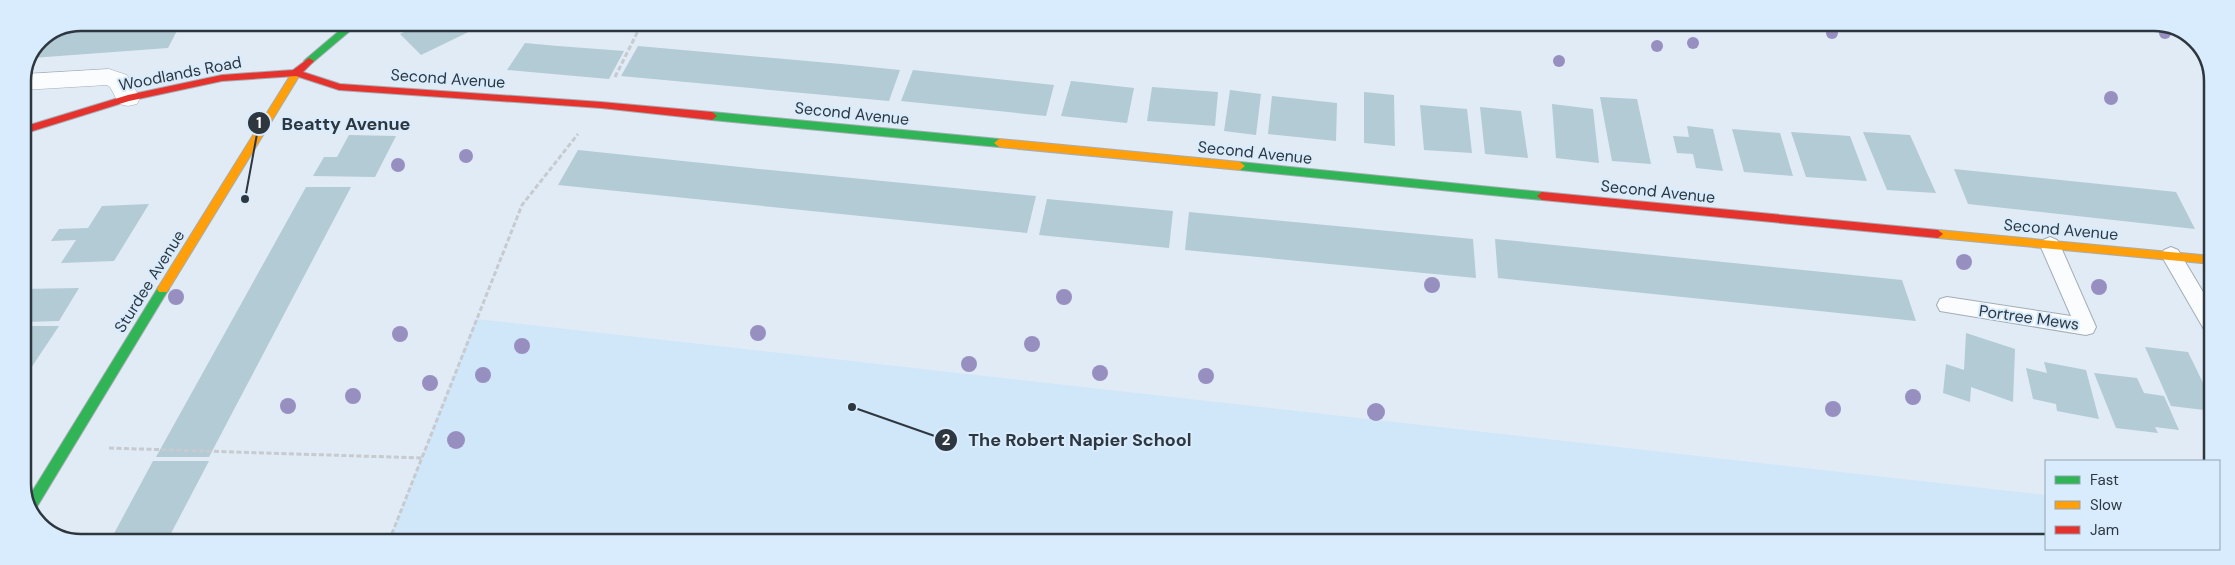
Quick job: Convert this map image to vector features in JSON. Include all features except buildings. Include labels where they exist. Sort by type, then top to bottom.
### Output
[{"type":"street","points":[[296,73],[345,31]]},
{"type":"street","name":"Woodlands Road","points":[[31,128],[128,98],[222,78],[296,73]]},
{"type":"street","name":"Second Avenue","points":[[296,73],[339,87],[601,105],[2204,259]]},
{"type":"street","name":"Sturdee Avenue","points":[[34,500],[296,73]]},
{"type":"street","points":[[31,81],[109,77],[119,81],[128,98]]},
{"type":"lane","name":"Portree Mews","points":[[1947,305],[2086,327],[2050,245]]},
{"type":"lane","points":[[2171,255],[2204,311]]},
{"type":"path","points":[[392,534],[522,205],[601,105],[638,31]]},
{"type":"path","points":[[66,447],[422,458]]},
{"type":"shaded area","points":[[476,319],[2045,495],[2045,534],[392,534]]},
{"type":"traffic: fast","points":[[309,61],[344,31]]},
{"type":"traffic: fast","points":[[712,116],[999,143]]},
{"type":"traffic: fast","points":[[1240,166],[1542,196]]},
{"type":"traffic: fast","points":[[34,500],[163,289]]},
{"type":"traffic: slow","points":[[163,289],[296,73]]},
{"type":"traffic: slow","points":[[999,143],[1240,166]]},
{"type":"traffic: slow","points":[[1938,234],[2204,259]]},
{"type":"traffic: jam","points":[[31,128],[128,98],[222,78],[296,73],[309,61]]},
{"type":"traffic: jam","points":[[296,73],[339,87],[601,105],[712,116]]},
{"type":"traffic: jam","points":[[1542,196],[1938,234]]},
{"type":"place","name":"Beatty Avenue","points":[[245,199]]},
{"type":"place","name":"The Robert Napier School","points":[[852,407]]}]
